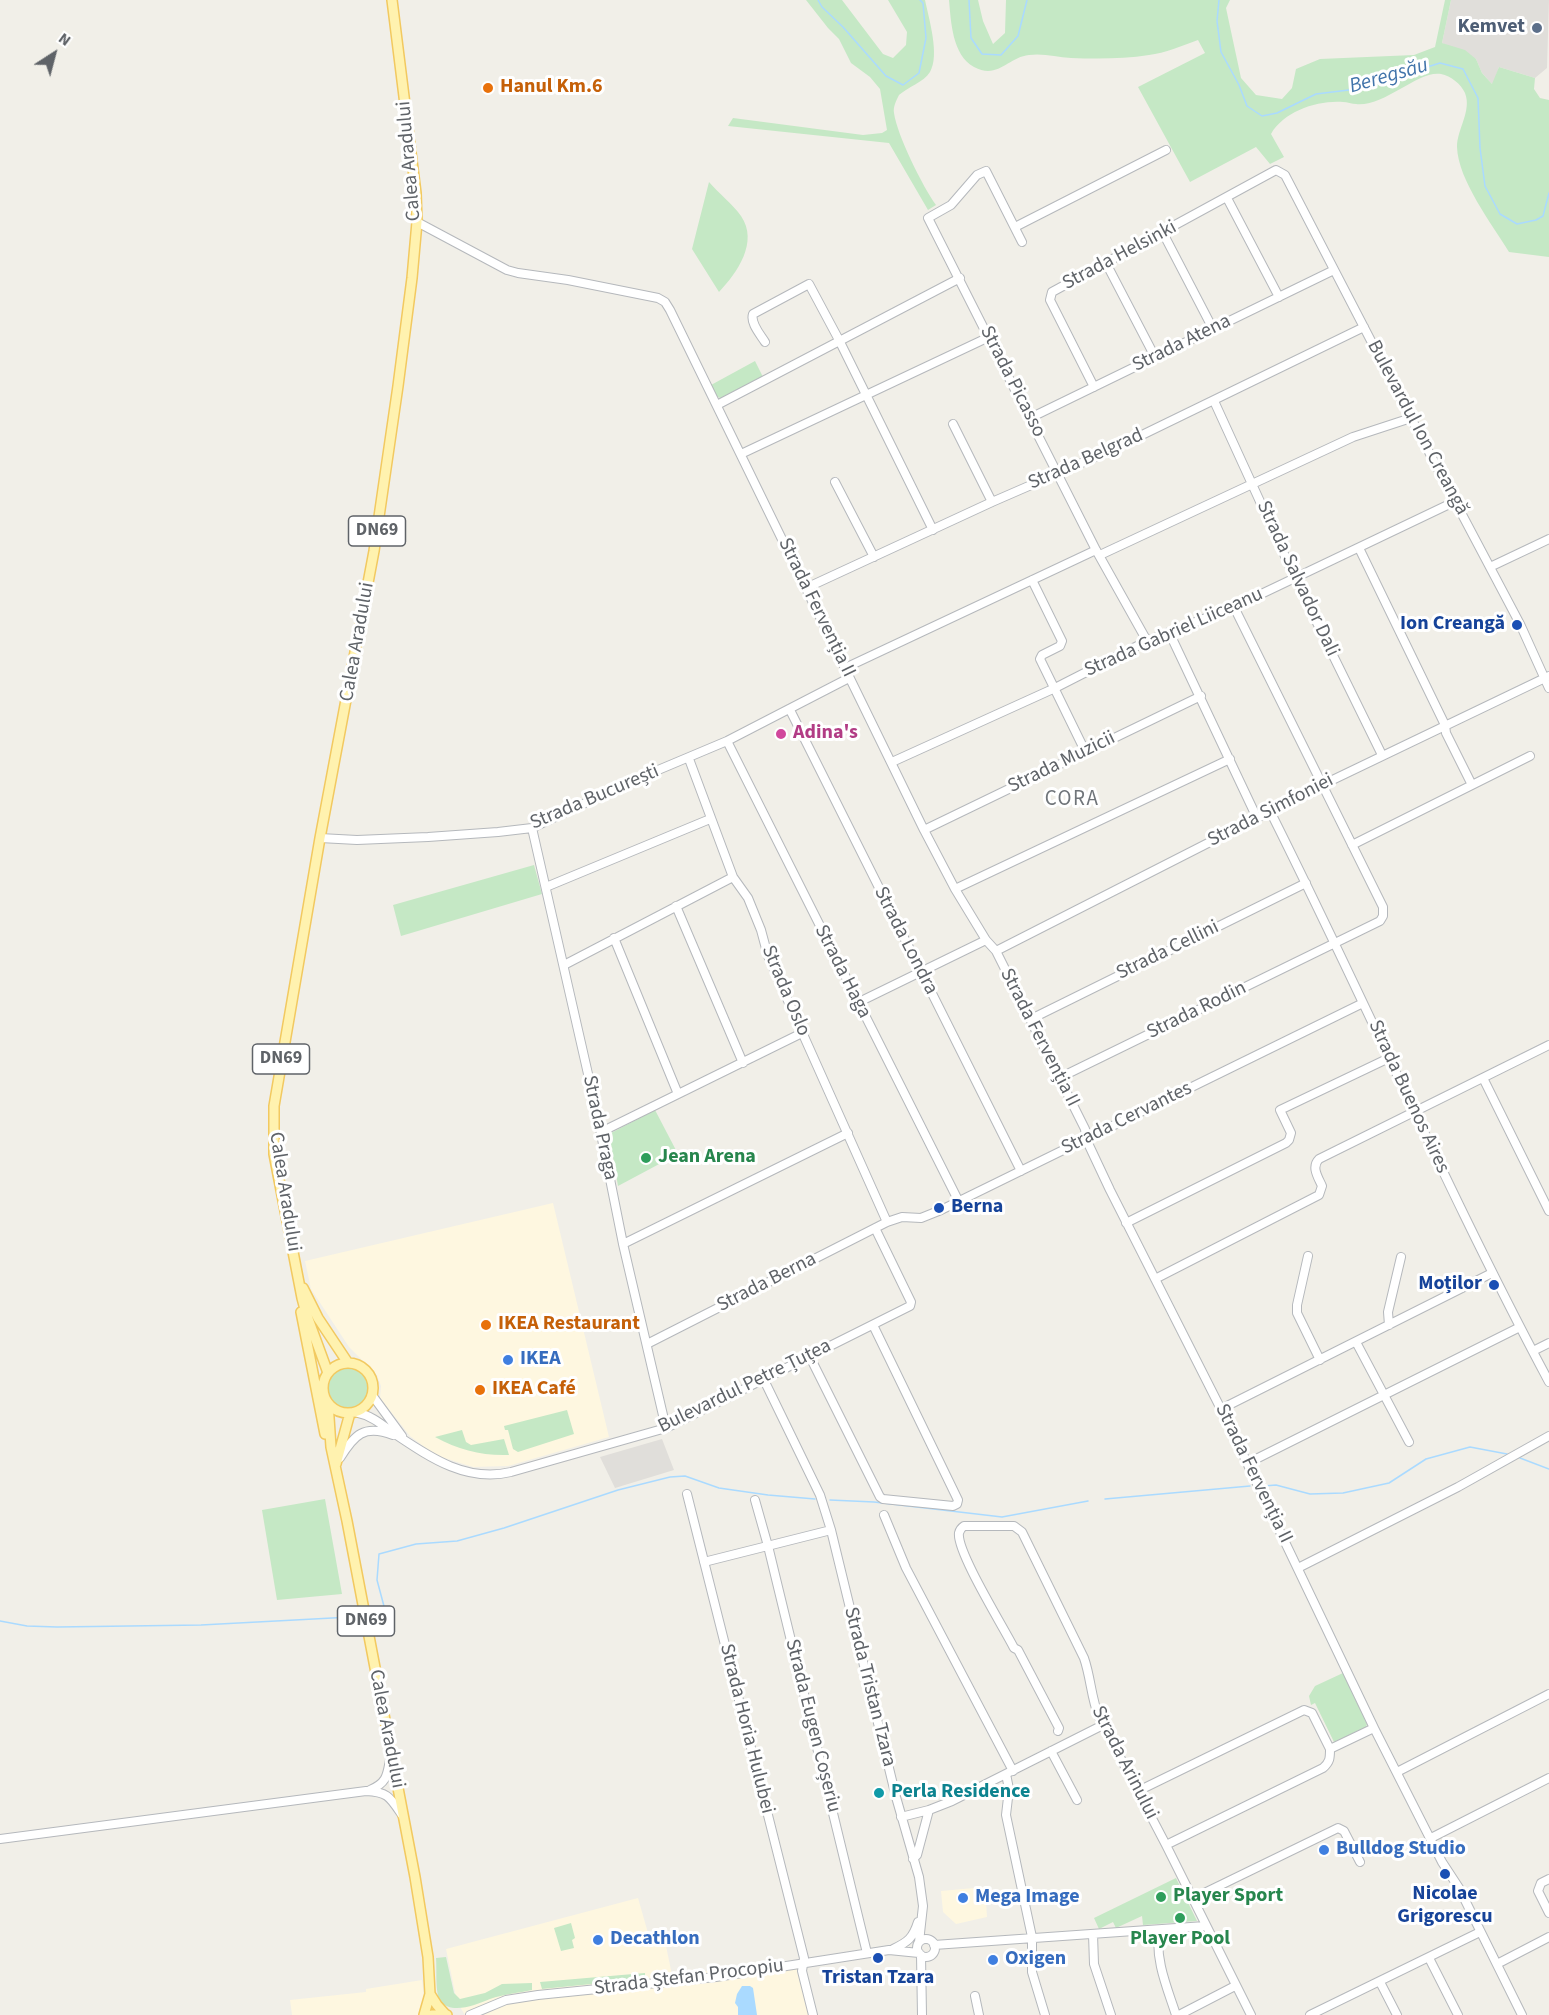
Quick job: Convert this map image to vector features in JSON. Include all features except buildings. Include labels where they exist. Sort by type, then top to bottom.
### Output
[{"type":"main road","name":"Calea Aradului","points":[[328,1373],[306,1313],[299,1280],[274,1154],[273,1106],[320,838],[374,552],[399,386],[417,222],[412,156],[392,0]]},
{"type":"main road","name":"Calea Aradului","points":[[299,1280],[318,1318],[348,1363]]},
{"type":"main road","name":"DN69","points":[[299,1280],[298,1298],[329,1453],[336,1464]]},
{"type":"main road","name":"DN69","points":[[348,1363],[362,1367],[370,1376],[373,1385],[372,1395],[366,1406],[352,1412]]},
{"type":"main road","points":[[328,1373],[337,1366],[348,1363]]},
{"type":"main road","name":"DN69","points":[[328,1373],[324,1385],[328,1403]]},
{"type":"main road","name":"Calea Aradului","points":[[328,1403],[331,1447],[404,1817],[428,1957],[430,1994],[424,2015]]},
{"type":"main road","points":[[328,1403],[338,1410],[352,1412]]},
{"type":"main road","name":"Calea Aradului","points":[[336,1464],[352,1412]]},
{"type":"main road","points":[[430,1994],[447,2015]]},
{"type":"main road","points":[[432,2015],[447,2015]]},
{"type":"street","points":[[1023,242],[1015,227],[1166,150]]},
{"type":"street","name":"Strada Helsinki","points":[[1094,387],[1049,298],[1052,292],[1276,170],[1280,171]]},
{"type":"street","name":"Strada Picasso","points":[[1015,227],[986,171],[977,175],[951,205],[928,218],[1098,552],[1147,641]]},
{"type":"street","name":"Bulevardul Ion Creangă","points":[[1280,171],[1285,174],[1520,624],[1547,677],[1549,688]]},
{"type":"street","points":[[1227,198],[1279,297]]},
{"type":"street","name":"Strada Fervenția II","points":[[417,222],[507,270],[658,298],[665,302],[670,310],[924,830],[986,940],[996,951],[1031,1019],[1085,1130],[1086,1139],[1126,1223],[1248,1463],[1374,1728],[1442,1862],[1459,1888],[1522,2015]]},
{"type":"street","points":[[1163,233],[1213,329]]},
{"type":"street","points":[[1106,263],[1155,357]]},
{"type":"street","name":"Strada Atena","points":[[1030,418],[1334,270]]},
{"type":"street","points":[[717,405],[960,278]]},
{"type":"street","points":[[765,342],[753,322],[753,314],[808,284],[839,340],[933,530]]},
{"type":"street","name":"Strada Belgrad","points":[[806,588],[992,502],[1059,474],[1364,327]]},
{"type":"street","points":[[741,454],[989,337]]},
{"type":"street","name":"Strada Salvador Dali","points":[[1214,401],[1295,578],[1382,755]]},
{"type":"street","points":[[845,669],[1032,580],[1253,485],[1353,437],[1411,418]]},
{"type":"street","points":[[953,424],[992,502]]},
{"type":"street","points":[[834,482],[874,557]]},
{"type":"street","name":"Strada Gabriel Liiceanu","points":[[892,762],[1054,688],[1147,641],[1234,607],[1456,501]]},
{"type":"street","points":[[1490,567],[1549,539]]},
{"type":"street","points":[[1359,548],[1472,785]]},
{"type":"street","points":[[1032,580],[1062,641],[1060,646],[1040,657],[1085,751]]},
{"type":"street","points":[[1234,607],[1352,845],[1530,756]]},
{"type":"street","points":[[1169,632],[1257,818]]},
{"type":"street","name":"Strada Simfoniei","points":[[996,951],[1382,755],[1547,677]]},
{"type":"street","name":"Strada București","points":[[320,838],[357,840],[428,837],[532,828],[632,782],[689,759],[790,710],[849,678]]},
{"type":"street","name":"Strada Muzicii","points":[[924,830],[1201,696]]},
{"type":"street","name":"Strada Londra","points":[[790,710],[1021,1172]]},
{"type":"street","name":"Strada Haga","points":[[727,741],[959,1202]]},
{"type":"street","name":"Strada Oslo","points":[[689,759],[732,877],[748,898],[761,930],[768,956],[886,1222]]},
{"type":"street","points":[[956,889],[1230,759]]},
{"type":"street","name":"Strada Buenos Aires","points":[[1270,811],[1492,1274],[1549,1382]]},
{"type":"street","points":[[546,887],[710,819]]},
{"type":"street","name":"Strada Praga","points":[[532,828],[601,1132],[623,1244],[666,1428]]},
{"type":"street","name":"Strada Rodin","points":[[1059,1078],[1380,921],[1383,916],[1383,907],[1352,845]]},
{"type":"street","points":[[564,965],[732,877]]},
{"type":"street","name":"Strada Cellini","points":[[1031,1019],[1306,883]]},
{"type":"street","points":[[676,906],[743,1063]]},
{"type":"street","points":[[614,938],[678,1094]]},
{"type":"street","points":[[857,1003],[986,940]]},
{"type":"street","name":"Strada Cervantes","points":[[886,1222],[902,1217],[921,1218],[959,1202],[1363,1003]]},
{"type":"street","points":[[601,1132],[802,1033]]},
{"type":"street","points":[[1155,1280],[1319,1195],[1322,1186],[1315,1169],[1319,1159],[1549,1045]]},
{"type":"street","points":[[1126,1223],[1286,1143],[1291,1133],[1280,1110],[1389,1058]]},
{"type":"street","points":[[1483,1078],[1549,1211]]},
{"type":"street","points":[[623,1244],[848,1132]]},
{"type":"street","name":"Strada Berna","points":[[647,1344],[886,1222]]},
{"type":"street","name":"Bulevardul Petre Țuțea","points":[[352,1412],[369,1416],[433,1460],[473,1473],[491,1476],[666,1428],[911,1304],[876,1228]]},
{"type":"street","points":[[1308,1256],[1297,1313],[1320,1360]]},
{"type":"street","points":[[1389,1325],[1388,1312],[1401,1257]]},
{"type":"street","points":[[1221,1409],[1492,1274]]},
{"type":"street","points":[[810,1357],[880,1497],[953,1506],[957,1504],[958,1500],[873,1325]]},
{"type":"street","points":[[1248,1463],[1520,1327]]},
{"type":"street","points":[[1356,1342],[1408,1442]]},
{"type":"street","points":[[1533,1351],[1549,1343]]},
{"type":"street","name":"Strada Tristan Tzara","points":[[764,1380],[821,1499],[831,1530],[901,1816],[919,1877],[925,1948],[920,2004],[922,2015]]},
{"type":"street","name":"Bulevardul Petre Țuțea","points":[[372,1395],[404,1440]]},
{"type":"street","points":[[336,1464],[351,1440],[361,1433],[376,1431],[404,1440]]},
{"type":"street","points":[[1298,1568],[1458,1487],[1549,1436]]},
{"type":"street","name":"Strada Horia Hulubei","points":[[687,1494],[804,1959],[802,1971],[813,2015]]},
{"type":"street","name":"Strada Eugen Coșeriu","points":[[755,1500],[867,1953]]},
{"type":"street","points":[[884,1515],[906,1568],[1010,1773],[1005,1815],[1032,1937],[1032,1972],[1045,2015]]},
{"type":"street","name":"Strada Arinului","points":[[1065,1744],[1058,1731],[1059,1728],[1018,1650],[1014,1648],[964,1550],[959,1536],[962,1527],[968,1525],[1014,1526],[1020,1529],[1084,1658],[1089,1672],[1093,1704],[1251,2015]]},
{"type":"street","points":[[704,1562],[831,1530]]},
{"type":"street","points":[[1397,1772],[1549,1694]]},
{"type":"street","points":[[1138,1791],[1304,1710],[1312,1713],[1330,1749],[1328,1764],[1166,1845]]},
{"type":"street","points":[[901,1816],[929,1810],[952,1801],[1103,1725]]},
{"type":"street","points":[[1330,1749],[1374,1728]]},
{"type":"street","points":[[1052,1751],[1077,1800]]},
{"type":"street","points":[[366,1791],[379,1786],[386,1779],[391,1753]]},
{"type":"street","points":[[1431,1838],[1549,1778]]},
{"type":"street","points":[[0,1839],[366,1791],[386,1794],[404,1817]]},
{"type":"street","points":[[913,1859],[917,1855],[929,1810]]},
{"type":"street","points":[[1192,1899],[1338,1828],[1344,1831],[1360,1862]]},
{"type":"street","points":[[1549,1879],[1540,1883],[1538,1891],[1549,1913]]},
{"type":"street","points":[[889,1950],[905,1944],[913,1937],[923,1906]]},
{"type":"street","points":[[925,1948],[1032,1937],[1205,1926]]},
{"type":"street","points":[[1159,1930],[1157,1947],[1159,1962],[1177,2015],[1235,1986]]},
{"type":"street","points":[[1310,2015],[1480,1932]]},
{"type":"street","points":[[1093,1934],[1094,1964],[1111,2015]]},
{"type":"street","points":[[1497,1964],[1549,1936]]},
{"type":"street","name":"Strada Ștefan Procopiu","points":[[470,2015],[506,2000],[538,1995],[716,1977],[803,1965],[867,1953],[925,1948]]},
{"type":"street","points":[[889,1950],[912,1956],[918,1963],[922,1978]]},
{"type":"street","points":[[1429,1958],[1458,2015]]},
{"type":"street","points":[[1380,1982],[1397,2015]]},
{"type":"street","points":[[975,1996],[979,2015]]},
{"type":"shaded area","points":[[1451,0],[1549,0],[1547,68],[1535,78],[1499,67],[1493,85],[1482,73],[1476,59],[1442,43]]},
{"type":"shaded area","points":[[553,1203],[609,1437],[508,1466],[473,1467],[435,1455],[410,1436],[380,1398],[381,1386],[377,1375],[349,1347],[311,1289],[305,1261]]},
{"type":"shaded area","points":[[662,1439],[674,1470],[615,1488],[600,1457]]},
{"type":"shaded area","points":[[985,1887],[987,1917],[956,1924],[943,1912],[941,1891]]},
{"type":"shaded area","points":[[638,1898],[650,1940],[664,1936],[672,1975],[799,1961],[811,2015],[465,2015],[457,2002],[446,1949]]},
{"type":"shaded area","points":[[422,1980],[424,1998],[419,2015],[292,2015],[290,2000],[366,1992],[366,1989]]},
{"type":"green space","points":[[806,0],[842,0],[883,54],[893,58],[906,45],[907,32],[888,0],[925,0],[933,37],[933,65],[924,79],[899,95],[894,111],[905,147],[936,205],[928,210],[889,143],[728,126],[733,118],[863,135],[882,133],[887,130],[880,89],[870,77],[851,63],[839,39]]},
{"type":"green space","points":[[949,0],[978,0],[983,21],[993,44],[1005,33],[1006,0],[1230,0],[1226,8],[1241,78],[1256,95],[1282,99],[1292,88],[1296,69],[1320,59],[1414,55],[1435,47],[1445,0],[1451,0],[1442,43],[1465,50],[1476,59],[1482,73],[1492,84],[1499,67],[1535,78],[1534,89],[1540,98],[1549,100],[1549,257],[1509,252],[1477,201],[1463,173],[1457,147],[1467,100],[1465,93],[1455,81],[1441,74],[1422,77],[1390,95],[1367,103],[1333,102],[1302,109],[1284,119],[1271,134],[1284,157],[1270,164],[1256,147],[1190,182],[1138,87],[1205,53],[1198,40],[1161,53],[1130,57],[1066,58],[1029,55],[990,71],[982,70],[967,62],[957,46]]},
{"type":"green space","points":[[709,182],[741,216],[748,236],[744,257],[733,276],[719,292],[692,249]]},
{"type":"green space","points":[[755,361],[763,377],[722,399],[716,396],[711,385]]},
{"type":"green space","points":[[534,865],[542,894],[401,936],[393,905]]},
{"type":"green space","points":[[655,1110],[678,1154],[618,1186],[609,1134]]},
{"type":"green space","points":[[348,1368],[356,1369],[362,1374],[367,1380],[367,1396],[362,1402],[356,1407],[348,1408],[340,1407],[334,1402],[329,1396],[328,1388],[329,1380],[334,1374],[340,1369]]},
{"type":"green space","points":[[567,1410],[574,1434],[518,1452],[513,1449],[508,1430],[505,1430],[504,1426]]},
{"type":"green space","points":[[462,1430],[466,1442],[471,1445],[504,1439],[509,1455],[471,1451],[435,1437]]},
{"type":"green space","points":[[325,1499],[342,1594],[277,1600],[262,1510]]},
{"type":"green space","points":[[1343,1673],[1367,1724],[1366,1727],[1334,1742],[1315,1703],[1311,1705],[1309,1696],[1315,1686]]},
{"type":"green space","name":"Player Sport","points":[[1176,1878],[1197,1921],[1143,1925],[1142,1916],[1116,1928],[1113,1922],[1099,1929],[1094,1918]]},
{"type":"green space","points":[[571,1923],[575,1938],[572,1940],[574,1948],[561,1951],[554,1928]]},
{"type":"green space","points":[[446,1957],[454,1993],[460,1999],[485,1993],[502,1984],[532,1983],[532,1990],[501,1996],[464,2008],[445,2005],[438,1997],[436,1958]]},
{"type":"green space","points":[[645,1973],[642,1979],[542,1989],[540,1982]]},
{"type":"water","points":[[742,1986],[753,1988],[757,2015],[738,2015],[738,2007],[735,2003]]},
{"type":"waterway","name":"Beregsău","points":[[818,0],[886,76],[903,85],[919,73],[926,38],[923,3],[920,0]]},
{"type":"waterway","name":"Beregsău","points":[[969,0],[971,38],[982,54],[1001,55],[1018,36],[1027,0]]},
{"type":"waterway","name":"Beregsău","points":[[1219,0],[1217,21],[1221,52],[1239,85],[1247,106],[1262,116],[1277,113],[1316,94],[1357,89],[1440,63],[1463,69],[1478,98],[1480,148],[1485,186],[1500,214],[1517,224],[1536,220],[1543,216],[1549,193]]},
{"type":"waterway","points":[[1264,1486],[1276,1485],[1310,1494],[1343,1493],[1389,1483],[1426,1459],[1470,1447],[1507,1454]]},
{"type":"waterway","points":[[1520,1458],[1549,1469]]},
{"type":"waterway","points":[[374,1613],[385,1610],[377,1580],[379,1554],[416,1544],[457,1541],[504,1528],[618,1490],[670,1477],[685,1476],[719,1488],[815,1499]]},
{"type":"waterway","points":[[1105,1499],[1250,1486]]},
{"type":"waterway","points":[[830,1500],[874,1502],[1002,1517],[1088,1501]]},
{"type":"waterway","points":[[0,1621],[27,1626],[57,1627],[201,1625],[351,1617]]},
{"type":"place","name":"Kemvet","points":[[1537,28]]},
{"type":"place","name":"Hanul Km.6","points":[[488,88]]},
{"type":"place","name":"Ion Creangă","points":[[1517,625]]},
{"type":"place","name":"Adina's","points":[[781,734]]},
{"type":"place","name":"Jean Arena","points":[[646,1158]]},
{"type":"place","name":"Berna","points":[[939,1208]]},
{"type":"place","name":"Moților","points":[[1494,1285]]},
{"type":"place","name":"IKEA Restaurant","points":[[486,1325]]},
{"type":"place","name":"IKEA","points":[[508,1360]]},
{"type":"place","name":"IKEA Café","points":[[480,1390]]},
{"type":"place","name":"Perla Residence","points":[[879,1793]]},
{"type":"place","name":"Bulldog Studio","points":[[1324,1850]]},
{"type":"place","name":"Nicolae Grigorescu","points":[[1445,1874]]},
{"type":"place","name":"Player Sport","points":[[1161,1897]]},
{"type":"place","name":"Mega Image","points":[[963,1898]]},
{"type":"place","name":"Player Pool","points":[[1180,1918]]},
{"type":"place","name":"Decathlon","points":[[598,1940]]},
{"type":"place","name":"Tristan Tzara","points":[[878,1958]]},
{"type":"place","name":"Oxigen","points":[[993,1960]]},
{"type":"district","name":"CORA","points":[[1072,800]]}]
